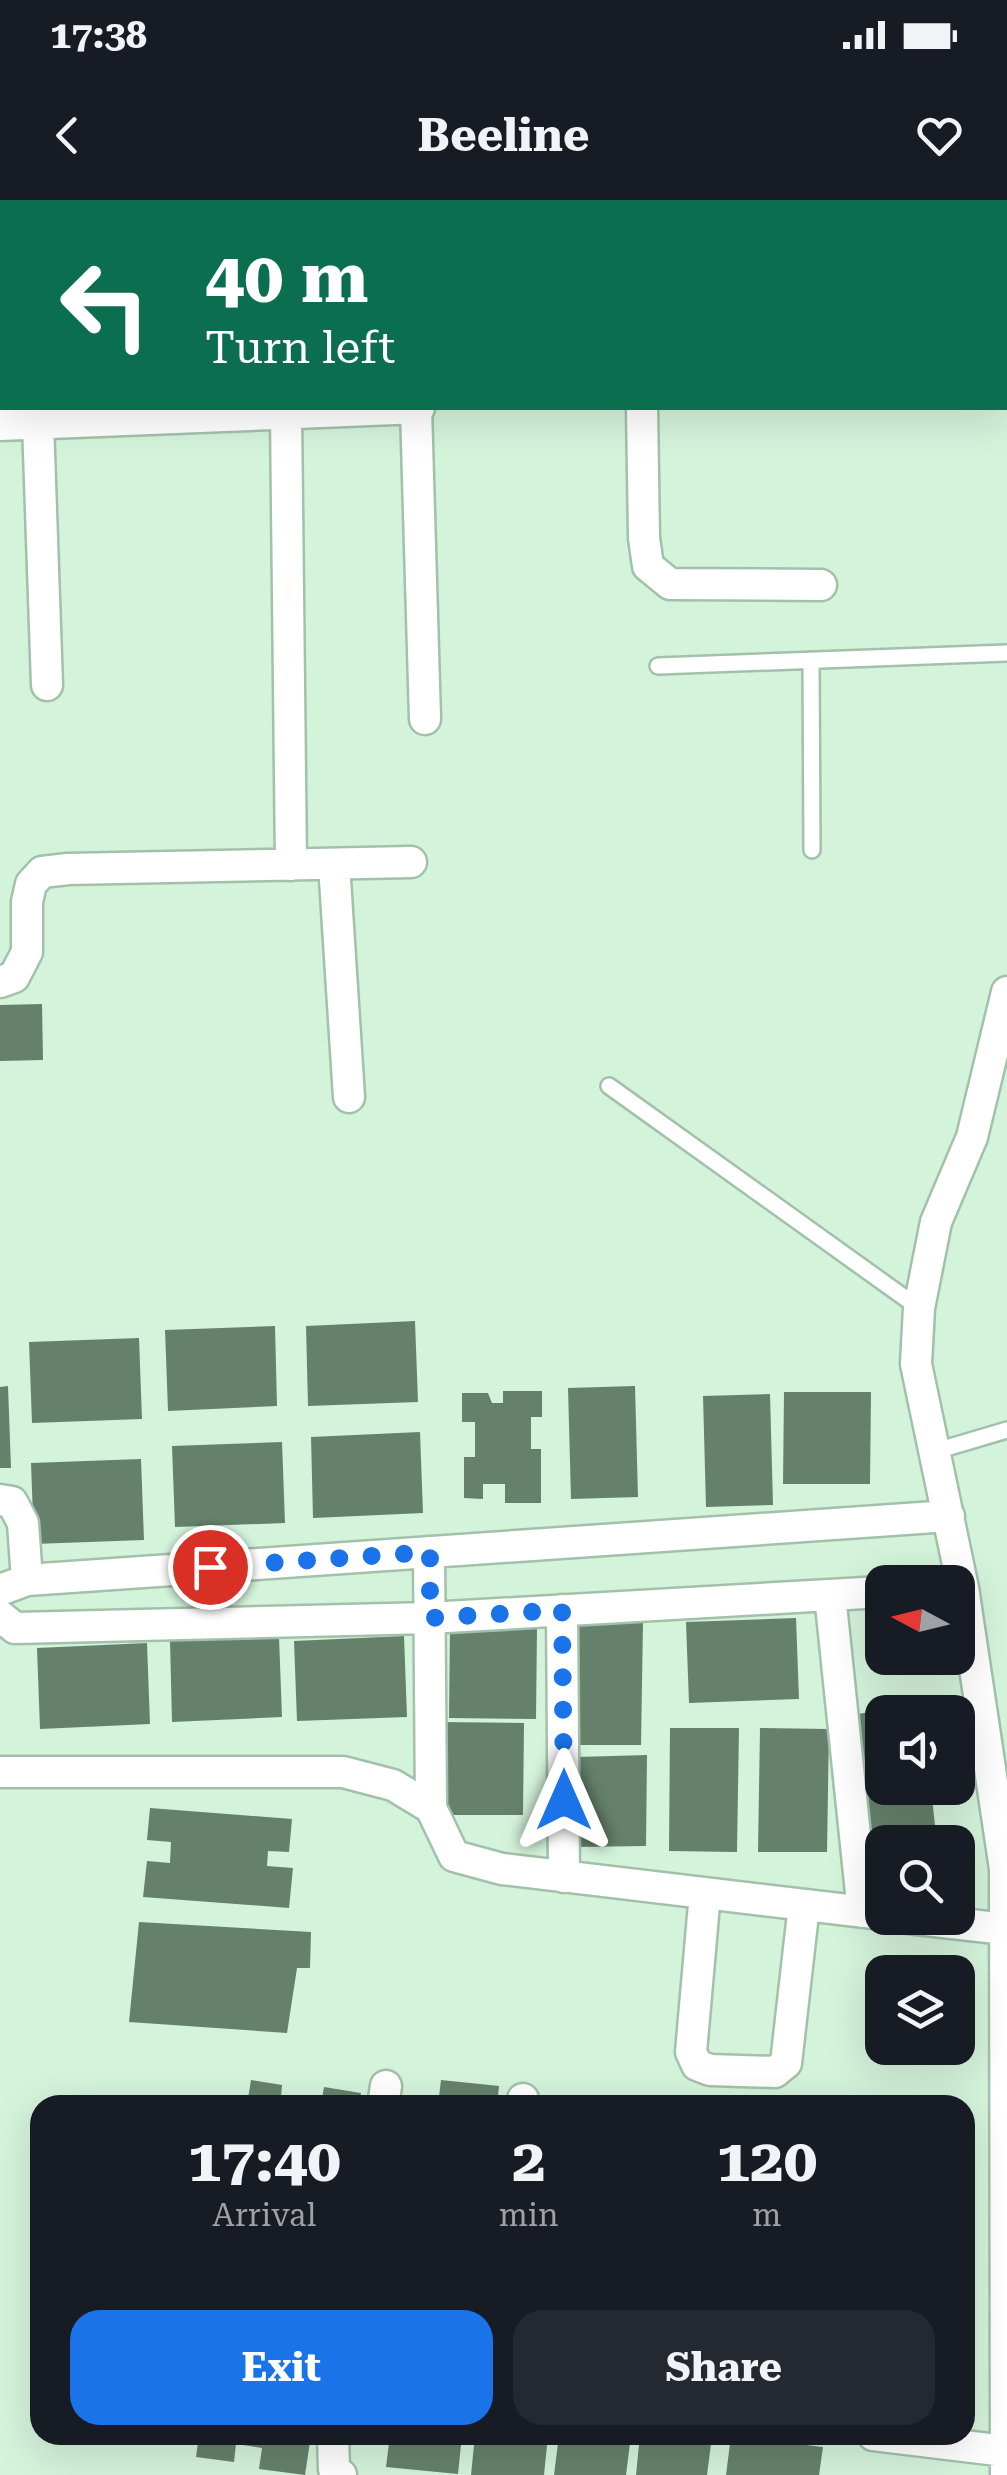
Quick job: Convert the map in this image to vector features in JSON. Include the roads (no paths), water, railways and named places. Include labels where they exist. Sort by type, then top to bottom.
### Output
[{"type":"street","points":[[0,425],[365,410]]},
{"type":"street","points":[[417,410],[424,719]]},
{"type":"street","points":[[642,410],[648,566],[670,584],[821,585]]},
{"type":"street","points":[[286,413],[291,865]]},
{"type":"street","points":[[38,424],[47,685]]},
{"type":"street","points":[[0,982],[14,976],[26,952],[27,902],[31,884],[42,872],[68,868],[411,862]]},
{"type":"street","points":[[334,864],[350,1097]]},
{"type":"street","points":[[956,1565],[916,1364],[919,1308],[936,1222],[972,1137],[1007,992]]},
{"type":"street","points":[[0,1500],[12,1502],[23,1522],[13,1585],[949,1516]]},
{"type":"street","points":[[430,1552],[431,1808],[454,1856],[502,1869],[865,1912]]},
{"type":"street","points":[[0,1616],[15,1628],[430,1618],[865,1593]]},
{"type":"street","points":[[830,1595],[865,1854]]},
{"type":"street","points":[[562,1610],[564,1876]]},
{"type":"street","points":[[920,2445],[1006,2463],[1005,1869],[974,1675]]},
{"type":"street","points":[[0,1772],[342,1772],[393,1785],[431,1808]]},
{"type":"street","points":[[705,1893],[691,2052],[696,2066],[710,2070],[775,2072],[786,2064],[804,1905]]},
{"type":"street","points":[[975,1926],[1006,1929]]},
{"type":"street","points":[[333,2445],[334,2469],[342,2475]]},
{"type":"lane","points":[[658,666],[1007,653]]},
{"type":"lane","points":[[811,660],[812,850]]},
{"type":"lane","points":[[610,1086],[919,1308]]},
{"type":"lane","points":[[936,1451],[1007,1430]]}]
